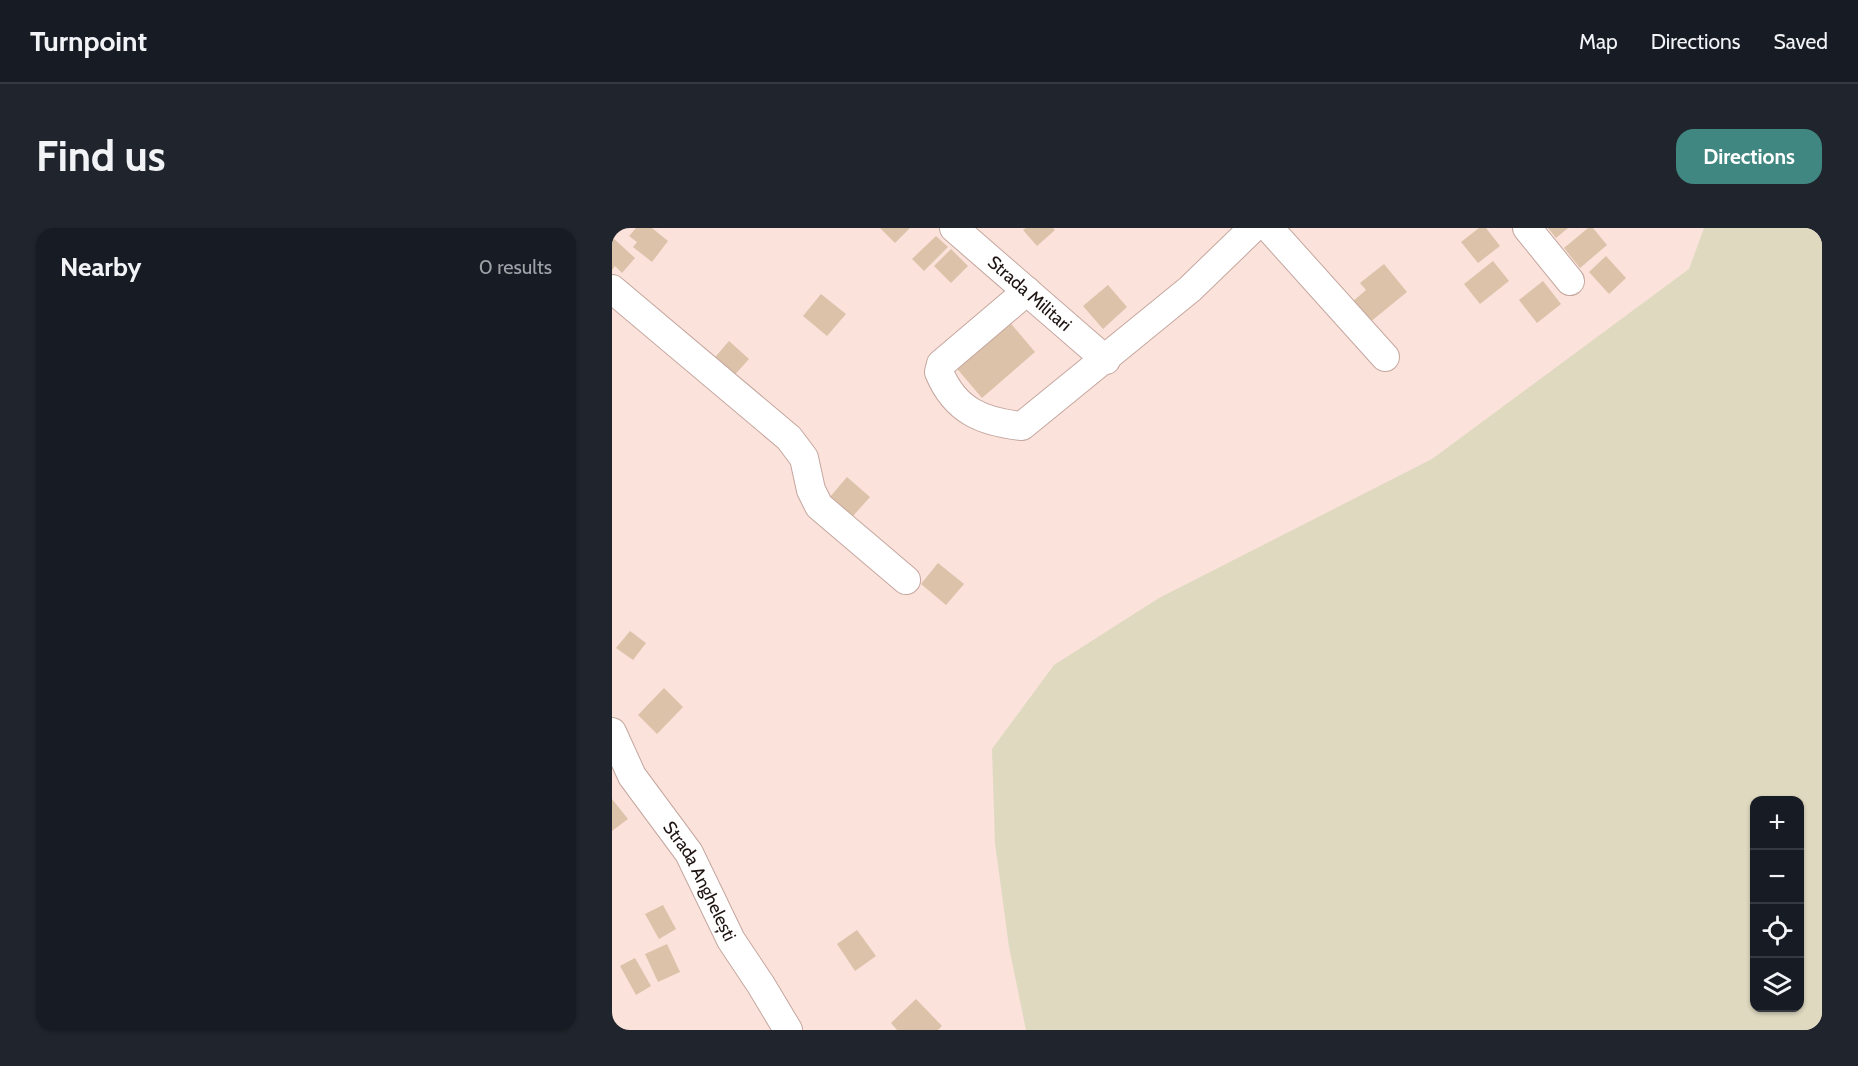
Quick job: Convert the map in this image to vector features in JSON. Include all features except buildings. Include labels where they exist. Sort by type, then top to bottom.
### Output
[{"type":"street","name":"Strada Militari","points":[[954,228],[1106,360]]},
{"type":"street","points":[[1027,291],[941,364],[939,372],[942,380],[972,414],[994,423],[1022,426],[1191,289],[1253,228]]},
{"type":"street","points":[[1269,228],[1385,357]]},
{"type":"street","points":[[1527,228],[1570,281]]},
{"type":"street","points":[[612,289],[789,438],[804,458],[811,490],[819,506],[906,580]]},
{"type":"street","name":"Strada Anghelești","points":[[612,732],[632,776],[689,852],[731,940],[762,985],[788,1030]]},
{"type":"shaded area","points":[[1704,228],[1822,228],[1822,1030],[1026,1030],[1009,947],[995,843],[992,749],[1054,665],[1159,598],[1432,459],[1689,269]]}]
